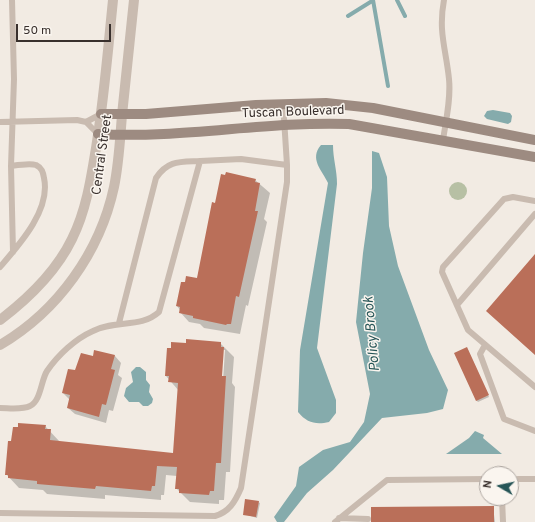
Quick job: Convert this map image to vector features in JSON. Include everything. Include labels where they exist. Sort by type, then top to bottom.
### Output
[{"type":"main road","name":"Tuscan Boulevard","points":[[101,114],[146,114],[283,104],[344,104],[535,140]]},
{"type":"main road","name":"Tuscan Boulevard","points":[[98,134],[120,135],[319,123],[349,124],[535,158]]},
{"type":"street","name":"Central Street","points":[[0,320],[35,291],[53,270],[72,239],[83,211],[90,186],[101,114],[114,0]]},
{"type":"street","name":"Central Street","points":[[0,344],[34,320],[49,306],[81,267],[101,228],[114,187],[134,0]]},
{"type":"lane","points":[[12,0],[13,121],[11,166],[13,252]]},
{"type":"lane","points":[[443,140],[446,123],[449,79],[441,31],[444,0]]},
{"type":"lane","points":[[0,513],[215,516],[223,514],[230,508],[242,488],[286,182],[287,165],[283,104]]},
{"type":"lane","points":[[0,122],[72,120],[86,122],[101,114]]},
{"type":"lane","points":[[86,122],[98,134]]},
{"type":"lane","points":[[119,323],[156,178],[163,168],[172,163],[241,159],[287,165]]},
{"type":"lane","points":[[1,406],[24,408],[31,406],[35,401],[42,380],[48,370],[61,354],[91,331],[105,325],[145,321],[158,312],[200,161]]},
{"type":"lane","points":[[0,267],[31,228],[39,212],[45,181],[42,170],[36,165],[11,166]]},
{"type":"lane","points":[[535,201],[513,197],[504,199],[442,267],[442,272],[468,330],[535,388]]},
{"type":"lane","points":[[457,305],[535,214]]},
{"type":"lane","points":[[485,344],[480,354],[504,419],[535,431]]},
{"type":"lane","points":[[337,520],[387,480],[479,479]]},
{"type":"lane","points":[[519,480],[535,479]]},
{"type":"lane","points":[[502,506],[503,522]]},
{"type":"lane","points":[[337,520],[368,518]]},
{"type":"green space","points":[[454,182],[462,182],[467,187],[465,198],[462,200],[454,200],[449,195],[449,187]]},
{"type":"water","points":[[493,110],[510,113],[512,116],[511,122],[508,124],[487,119],[484,116],[487,111]]},
{"type":"water","points":[[321,145],[333,145],[337,184],[317,348],[336,400],[336,413],[329,422],[316,423],[308,421],[298,412],[300,350],[328,183],[316,160],[316,155]]},
{"type":"water","points":[[372,151],[379,153],[387,177],[389,226],[398,266],[429,350],[448,390],[443,409],[427,413],[382,418],[333,470],[307,493],[284,522],[277,522],[274,517],[296,486],[299,467],[323,450],[350,442],[364,422],[370,394],[356,322],[363,253],[372,188]]},
{"type":"water","points":[[136,367],[140,367],[146,372],[146,380],[150,385],[149,392],[153,399],[152,403],[148,406],[143,406],[139,402],[129,402],[124,396],[126,388],[133,382],[131,372]]},
{"type":"water","points":[[475,431],[484,435],[483,438],[502,454],[446,454],[469,438]]},
{"type":"building","points":[[226,172],[256,179],[255,182],[260,183],[255,211],[258,211],[239,297],[236,296],[231,324],[226,325],[193,318],[193,316],[179,313],[180,307],[176,306],[181,282],[185,282],[186,276],[197,278],[212,202],[215,203],[221,174],[225,175]]},
{"type":"building","points":[[535,254],[535,355],[486,311]]},
{"type":"building","points":[[186,339],[221,342],[221,347],[224,347],[222,376],[226,376],[221,463],[216,463],[214,491],[210,491],[209,495],[179,493],[179,489],[175,489],[177,467],[157,466],[155,486],[152,486],[151,491],[96,486],[95,489],[37,484],[37,481],[8,478],[8,475],[5,475],[8,441],[11,441],[13,427],[18,427],[18,423],[46,425],[45,429],[51,429],[50,440],[173,453],[178,383],[168,382],[169,376],[165,376],[167,348],[171,348],[171,342],[186,343]]},
{"type":"building","points":[[467,347],[489,395],[476,401],[454,353]]},
{"type":"building","points":[[94,350],[115,355],[111,369],[115,370],[106,405],[102,404],[99,417],[67,408],[70,395],[62,393],[68,369],[75,370],[81,353],[93,356]]},
{"type":"building","points":[[245,499],[259,501],[256,517],[243,515]]},
{"type":"building","points":[[494,506],[494,522],[371,522],[371,507]]},
{"type":"waterway","name":"Policy Brook","points":[[373,0],[388,86]]},
{"type":"waterway","points":[[397,0],[405,16]]},
{"type":"waterway","points":[[348,16],[372,1]]}]
